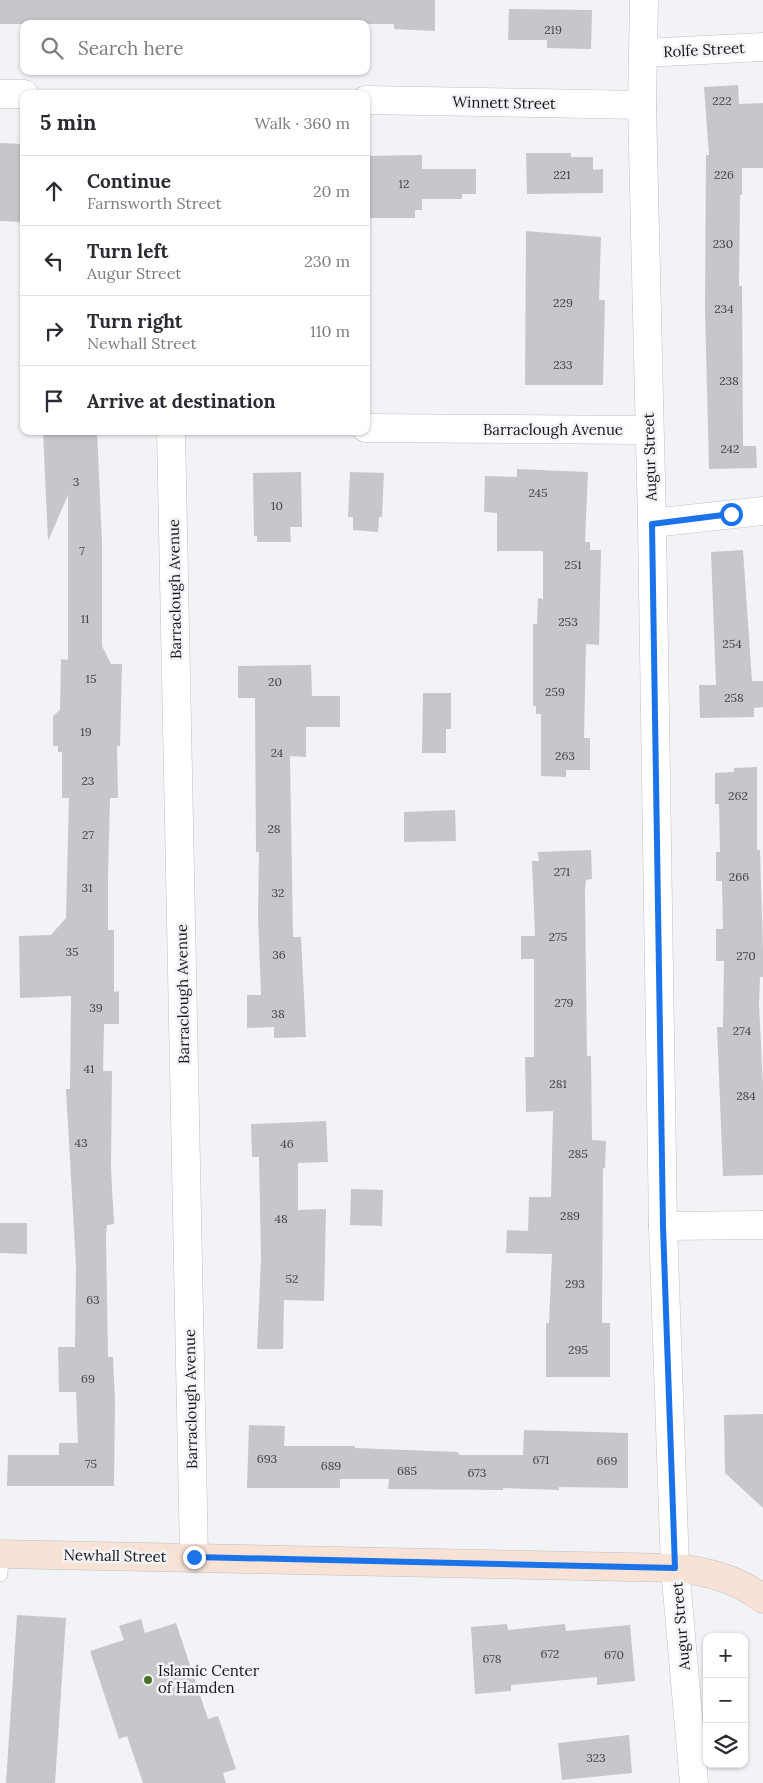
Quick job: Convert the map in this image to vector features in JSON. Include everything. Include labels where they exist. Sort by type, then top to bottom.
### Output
[{"type":"street","name":"Augur Street","points":[[644,0],[642,105],[652,524],[663,1226],[675,1568],[694,1783]]},
{"type":"street","name":"Rolfe Street","points":[[644,53],[763,47]]},
{"type":"street","points":[[0,94],[20,94]]},
{"type":"street","name":"Winnett Street","points":[[370,100],[642,105]]},
{"type":"street","name":"Barraclough Avenue","points":[[370,428],[649,430]]},
{"type":"street","name":"Barraclough Avenue","points":[[171,435],[194,1557]]},
{"type":"street","points":[[652,524],[763,511]]},
{"type":"street","points":[[663,1226],[763,1225]]},
{"type":"street","name":"Newhall Street","points":[[0,1560],[194,1557],[675,1568],[698,1570],[728,1579],[763,1599]]},
{"type":"building","points":[[0,0],[435,0],[435,31],[394,29],[394,24],[370,24],[370,20],[20,20],[20,24],[0,24]]},
{"type":"building","points":[[509,9],[592,10],[591,49],[547,48],[547,40],[508,40]]},
{"type":"building","points":[[738,85],[739,104],[763,103],[763,168],[742,168],[742,195],[740,195],[739,286],[742,286],[743,446],[756,446],[757,468],[709,469],[705,310],[706,155],[709,155],[704,87]]},
{"type":"building","points":[[0,143],[20,144],[20,222],[0,221]]},
{"type":"building","points":[[526,153],[571,153],[571,157],[593,157],[593,170],[603,169],[603,193],[527,194]]},
{"type":"building","points":[[422,155],[422,169],[476,169],[476,194],[462,194],[462,199],[422,199],[422,210],[415,210],[415,218],[370,218],[370,156]]},
{"type":"building","points":[[526,231],[601,237],[599,300],[605,300],[603,385],[525,385]]},
{"type":"building","points":[[43,435],[97,435],[102,542],[102,646],[111,664],[122,664],[120,746],[117,746],[118,798],[110,798],[108,877],[108,930],[114,930],[114,992],[119,991],[119,1024],[104,1024],[103,1071],[112,1071],[111,1169],[114,1224],[107,1225],[106,1236],[108,1357],[113,1357],[115,1401],[114,1486],[7,1486],[8,1455],[59,1455],[59,1443],[78,1443],[76,1392],[59,1392],[58,1347],[75,1347],[76,1266],[66,1089],[70,1089],[71,996],[20,998],[19,936],[51,935],[66,918],[69,798],[62,798],[62,752],[58,752],[58,746],[53,746],[53,716],[60,710],[61,659],[68,660],[68,495],[48,541]]},
{"type":"building","points":[[517,469],[588,472],[585,542],[590,542],[590,550],[601,550],[599,645],[586,644],[584,738],[590,738],[590,770],[566,770],[566,777],[541,776],[541,714],[536,714],[536,706],[533,706],[533,624],[537,624],[538,598],[543,599],[543,551],[497,551],[497,513],[484,512],[485,476],[517,477]]},
{"type":"building","points":[[301,472],[302,527],[290,527],[291,542],[257,542],[257,536],[254,536],[253,473]]},
{"type":"building","points":[[350,472],[384,473],[382,517],[379,517],[378,532],[353,530],[353,517],[348,517]]},
{"type":"building","points":[[743,550],[752,681],[763,681],[763,707],[754,708],[754,717],[700,718],[699,685],[716,685],[711,552]]},
{"type":"building","points":[[311,665],[312,696],[340,696],[340,727],[306,727],[306,757],[290,756],[293,937],[301,937],[306,1037],[274,1038],[274,1027],[247,1028],[247,995],[261,995],[258,918],[259,852],[256,852],[255,698],[238,698],[238,666]]},
{"type":"building","points":[[423,693],[451,693],[451,729],[446,729],[446,753],[422,753]]},
{"type":"building","points":[[757,767],[757,850],[760,850],[763,948],[763,977],[760,977],[759,1004],[763,1085],[763,1175],[723,1176],[717,1027],[723,1027],[724,961],[716,961],[716,929],[723,929],[722,881],[716,881],[716,852],[720,852],[719,804],[715,804],[715,773],[734,772],[734,768]]},
{"type":"building","points":[[455,810],[456,841],[404,842],[404,812]]},
{"type":"building","points":[[591,850],[592,879],[586,880],[585,892],[587,1056],[591,1056],[592,1140],[606,1141],[605,1168],[603,1168],[602,1323],[610,1323],[610,1377],[546,1377],[546,1323],[549,1323],[552,1254],[506,1253],[507,1230],[528,1231],[529,1197],[551,1197],[553,1111],[526,1112],[525,1057],[534,1057],[534,959],[521,959],[521,936],[535,936],[532,861],[539,861],[538,852]]},
{"type":"building","points":[[326,1121],[328,1162],[298,1163],[298,1210],[326,1209],[324,1301],[284,1300],[283,1349],[257,1349],[261,1259],[259,1157],[252,1157],[251,1124]]},
{"type":"building","points":[[351,1189],[383,1190],[382,1226],[350,1225]]},
{"type":"building","points":[[0,1223],[27,1223],[27,1254],[0,1253]]},
{"type":"building","points":[[763,1414],[763,1508],[725,1473],[724,1415]]},
{"type":"building","points":[[249,1425],[285,1426],[284,1446],[355,1446],[355,1448],[458,1452],[459,1455],[523,1455],[524,1430],[628,1433],[628,1488],[559,1487],[559,1490],[503,1488],[503,1490],[388,1489],[389,1479],[340,1479],[340,1488],[247,1488]]},
{"type":"building","points":[[17,1615],[66,1618],[55,1783],[6,1783]]},
{"type":"building","name":"Islamic Center of Hamden","points":[[141,1619],[145,1633],[176,1623],[208,1719],[218,1716],[236,1769],[223,1773],[226,1783],[143,1783],[127,1736],[119,1739],[90,1651],[124,1640],[119,1626]]},
{"type":"building","points":[[507,1624],[508,1630],[565,1624],[566,1631],[630,1625],[635,1681],[597,1685],[597,1677],[511,1685],[511,1691],[475,1694],[471,1627]]},
{"type":"building","points":[[629,1735],[632,1773],[562,1780],[558,1743]]},
{"type":"place","name":"Islamic Center of Hamden","points":[[148,1680]]},
{"type":"route","points":[[194,1557],[675,1568],[663,1226],[652,524],[731,514]]}]
